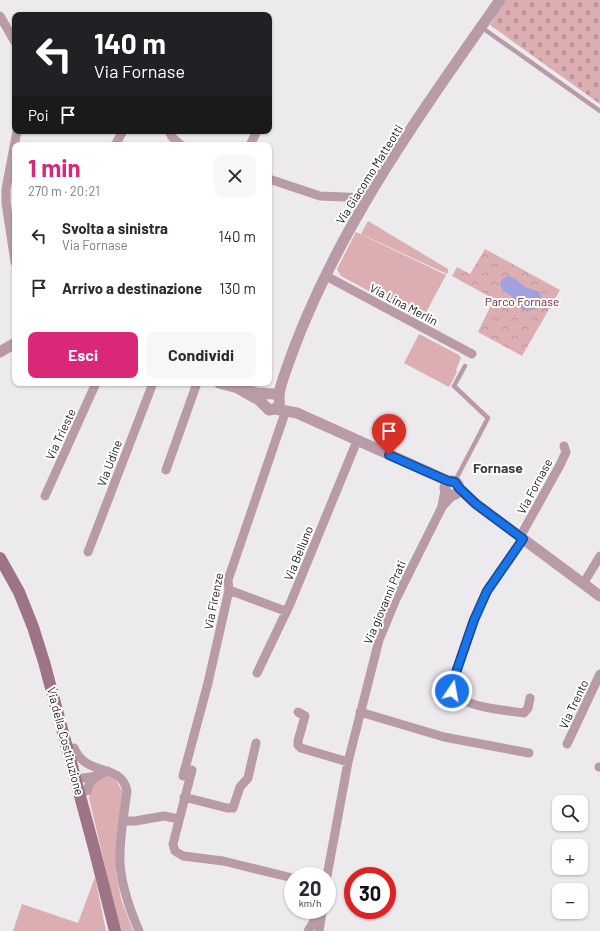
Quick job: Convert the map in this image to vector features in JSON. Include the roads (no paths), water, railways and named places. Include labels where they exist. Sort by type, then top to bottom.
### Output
[{"type":"main road","name":"Via della Costituzione","points":[[0,558],[19,592],[33,628],[55,703],[79,775],[94,848],[115,931]]},
{"type":"main road","points":[[55,703],[63,712],[74,748]]},
{"type":"main road","points":[[87,791],[96,836],[94,848]]},
{"type":"street","name":"Via Giacomo Matteotti","points":[[274,401],[326,276],[351,226],[450,72],[500,0]]},
{"type":"street","points":[[0,16],[12,37]]},
{"type":"street","points":[[170,134],[178,142]]},
{"type":"street","points":[[12,157],[6,189],[6,203],[12,242]]},
{"type":"street","points":[[272,180],[320,196],[368,198]]},
{"type":"street","name":"Via Lina Merlin","points":[[326,276],[472,354]]},
{"type":"street","points":[[0,352],[12,345]]},
{"type":"street","name":"Via Trieste","points":[[45,496],[95,386]]},
{"type":"street","name":"Via Udine","points":[[88,552],[152,386]]},
{"type":"street","points":[[166,470],[196,386]]},
{"type":"street","name":"Via Fornase","points":[[229,386],[274,401],[357,441],[430,473],[476,504],[600,596]]},
{"type":"street","name":"Via Firenze","points":[[183,776],[208,683],[229,590],[228,580],[274,401]]},
{"type":"street","name":"Via Belluno","points":[[257,673],[285,611],[290,604],[357,441]]},
{"type":"street","name":"Via Fornase","points":[[522,538],[566,452],[564,446]]},
{"type":"street","name":"Via giovanni Prati","points":[[328,867],[348,762],[372,665],[385,625],[396,599],[452,488]]},
{"type":"street","points":[[522,538],[487,591],[474,620],[452,686],[452,691],[456,697],[488,707],[524,713],[528,708],[530,698]]},
{"type":"street","points":[[583,584],[600,556]]},
{"type":"street","points":[[229,590],[285,611]]},
{"type":"street","name":"Via Trento","points":[[567,744],[600,674]]},
{"type":"street","points":[[298,712],[305,716],[298,741],[298,745],[301,748],[348,762]]},
{"type":"street","points":[[360,712],[444,737],[529,753]]},
{"type":"street","points":[[184,797],[227,808],[233,808],[240,787],[248,778],[256,743]]},
{"type":"street","points":[[74,748],[81,760],[96,772]]},
{"type":"street","points":[[192,770],[173,844],[175,851],[179,854],[223,861],[284,876]]},
{"type":"street","points":[[79,775],[108,771],[117,776],[126,785],[127,791],[121,837],[121,869],[131,910],[139,931]]},
{"type":"street","points":[[87,791],[96,772]]},
{"type":"street","points":[[123,821],[135,822],[164,816],[179,819]]},
{"type":"street","points":[[308,931],[315,919]]},
{"type":"street","points":[[320,931],[321,919]]},
{"type":"lane","points":[[481,27],[600,110]]},
{"type":"lane","points":[[452,488],[488,418],[454,386],[465,366]]},
{"type":"water","points":[[508,276],[514,278],[525,287],[540,292],[541,300],[536,309],[527,310],[521,308],[511,296],[502,289],[500,285],[502,279]]},
{"type":"district","name":"Fornase","points":[[498,467]]},
{"type":"park label","name":"Parco Fornase","points":[[522,301]]}]
